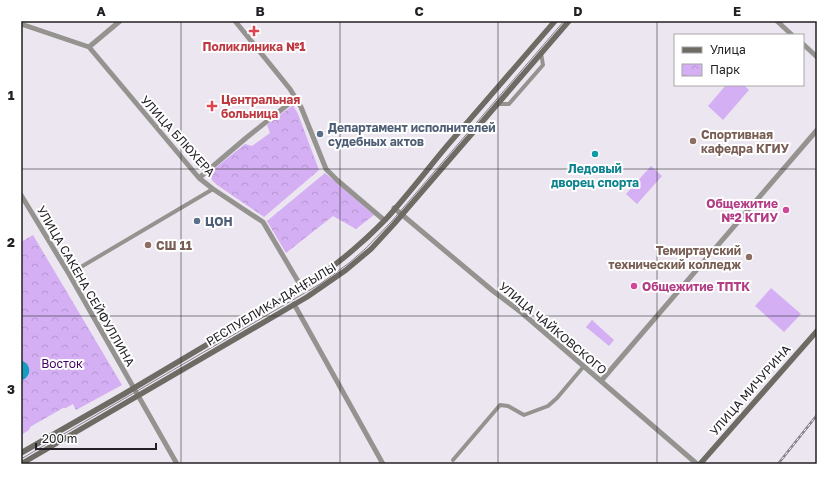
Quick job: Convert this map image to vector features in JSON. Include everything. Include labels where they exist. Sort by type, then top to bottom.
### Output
[{"type":"main road","name":"РЕСПУБЛИКА ДАҢҒЫЛЫ","points":[[21,452],[134,388],[302,288],[342,259],[384,220],[555,21]]},
{"type":"main road","name":"РЕСПУБЛИКА ДАҢҒЫЛЫ","points":[[21,464],[318,290],[346,270],[371,249],[402,215],[569,21]]},
{"type":"main road","name":"УЛИЦА МИЧУРИНА","points":[[700,464],[817,331]]},
{"type":"street","points":[[21,24],[89,47],[120,21]]},
{"type":"street","points":[[234,21],[296,98],[326,169],[384,220]]},
{"type":"street","points":[[777,21],[791,34]]},
{"type":"street","points":[[804,45],[817,57]]},
{"type":"street","name":"УЛИЦА БЛЮХЕРА","points":[[89,47],[199,178],[263,222],[302,288]]},
{"type":"street","points":[[497,104],[509,104],[538,71],[543,65],[541,53]]},
{"type":"street","points":[[199,178],[296,98]]},
{"type":"street","points":[[601,381],[817,130]]},
{"type":"street","points":[[69,274],[213,189]]},
{"type":"street","name":"УЛИЦА САКЕНА СЕЙФУЛЛИНА","points":[[21,194],[69,274],[134,388],[137,396]]},
{"type":"street","name":"УЛИЦА ЧАЙКОВСКОГО","points":[[394,208],[488,287],[522,313],[697,464]]},
{"type":"street","points":[[294,304],[383,464]]},
{"type":"street","points":[[453,460],[500,405],[508,406],[524,416],[548,406],[557,398],[584,366]]},
{"type":"street","points":[[137,396],[177,464]]},
{"type":"green space","points":[[725,86],[745,86],[749,90],[723,120],[708,106]]},
{"type":"green space","points":[[293,105],[298,114],[319,170],[264,217],[217,185],[211,179],[214,169],[245,144],[252,146],[270,133],[267,125]]},
{"type":"green space","points":[[651,166],[662,176],[637,204],[626,194]]},
{"type":"green space","points":[[325,173],[374,215],[356,229],[333,216],[286,253],[267,221]]},
{"type":"green space","name":"Восток","points":[[33,235],[122,385],[76,410],[73,404],[63,408],[30,427],[29,430],[21,435],[21,242]]},
{"type":"green space","points":[[771,288],[801,314],[784,332],[755,306]]},
{"type":"green space","points":[[592,320],[614,340],[609,346],[586,327]]},
{"type":"water","points":[[21,360],[25,362],[29,368],[29,373],[25,379],[21,381]]},
{"type":"tram line","points":[[21,459],[320,284],[349,263],[391,222],[564,21]]},
{"type":"railway","points":[[778,464],[817,415]]},
{"type":"place","name":"Поликлиника №1","points":[[254,31]]},
{"type":"place","name":"Центральная больница","points":[[212,106]]},
{"type":"place","name":"Департамент исполнителей судебных актов","points":[[320,134]]},
{"type":"place","name":"Спортивная кафедра КГИУ","points":[[693,141]]},
{"type":"place","name":"Ледовый дворец спорта","points":[[595,154]]},
{"type":"place","name":"Общежитие №2 КГИУ","points":[[786,210]]},
{"type":"place","name":"ЦОН","points":[[197,221]]},
{"type":"place","name":"СШ 11","points":[[148,245]]},
{"type":"place","name":"Темиртауский технический колледж","points":[[749,257]]},
{"type":"place","name":"Общежитие ТПТК","points":[[634,286]]}]
